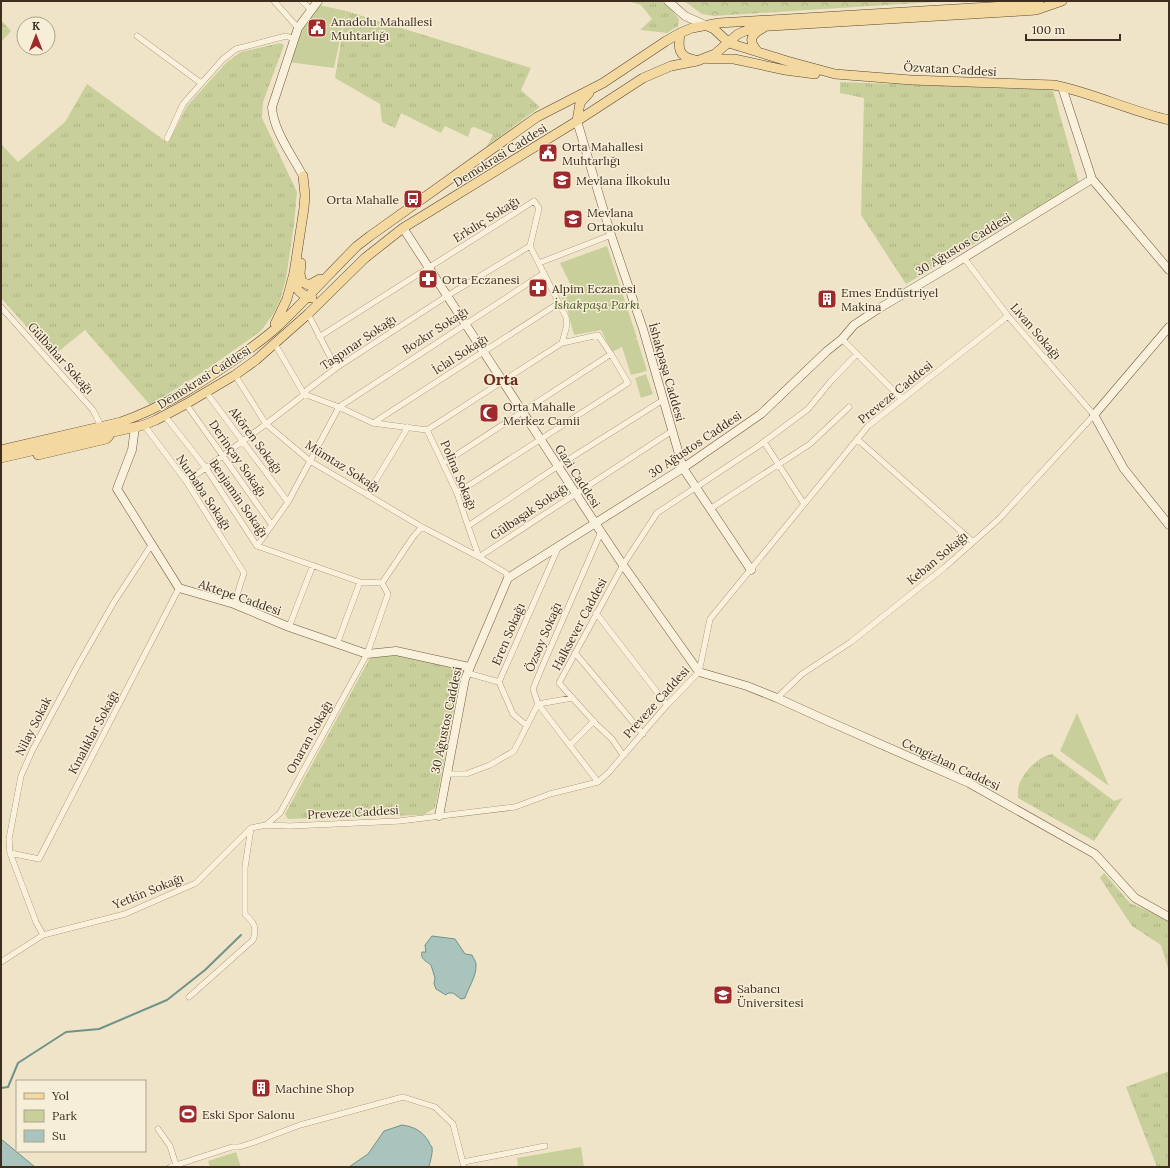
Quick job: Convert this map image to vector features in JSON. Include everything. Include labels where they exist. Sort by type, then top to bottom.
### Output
[{"type":"main road","name":"Demokrasi Caddesi","points":[[1,450],[138,416],[164,404],[208,377],[267,336],[356,246],[382,227],[537,117],[603,83],[666,40],[680,33],[705,25],[786,18],[1006,6],[1039,1]]},
{"type":"main road","name":"Demokrasi Caddesi","points":[[1,458],[139,426],[165,416],[186,404],[236,374],[256,360],[308,314],[377,247],[403,228],[644,78],[671,66],[700,60],[715,54],[735,36],[747,30],[764,27],[1036,10],[1062,1]]},
{"type":"main road","points":[[705,25],[714,29],[729,43]]},
{"type":"main road","points":[[758,52],[752,44],[752,38],[755,32],[764,27]]},
{"type":"main road","points":[[680,33],[679,43],[682,55],[687,59],[734,59],[799,72],[835,74]]},
{"type":"main road","points":[[715,54],[719,47],[719,34]]},
{"type":"main road","name":"Özvatan Caddesi","points":[[729,43],[835,74],[911,80],[1062,87],[1141,113],[1169,120]]},
{"type":"main road","points":[[577,121],[580,103],[582,100],[603,83]]},
{"type":"main road","points":[[303,176],[310,194],[300,279],[305,284],[309,285],[335,267]]},
{"type":"main road","points":[[267,336],[280,316],[288,299],[294,273],[304,208],[303,176]]},
{"type":"main road","points":[[382,227],[396,224],[401,225],[403,228]]},
{"type":"main road","points":[[294,273],[295,285],[297,289],[306,297],[318,299],[325,297]]},
{"type":"main road","points":[[1,463],[106,440],[110,432],[105,426],[101,426]]},
{"type":"street","points":[[274,1],[298,28]]},
{"type":"street","points":[[302,1],[311,10]]},
{"type":"street","points":[[303,176],[276,126],[272,107],[298,28],[318,1]]},
{"type":"street","points":[[668,1],[685,16],[705,25]]},
{"type":"street","points":[[680,33],[684,30],[687,23],[685,16]]},
{"type":"street","points":[[137,36],[202,83]]},
{"type":"street","points":[[166,139],[183,104],[222,60],[236,49],[286,36],[294,39]]},
{"type":"street","points":[[1062,87],[1092,179],[1169,270]]},
{"type":"street","name":"İshakpaşa Caddesi","points":[[577,121],[611,235],[642,329],[683,468],[751,570]]},
{"type":"street","name":"30 Ağustos Caddesi","points":[[439,816],[465,679],[508,578],[683,468],[761,414],[827,351],[842,339],[854,325],[1092,179]]},
{"type":"street","name":"Erkılıç Sokağı","points":[[320,338],[534,201],[539,208],[530,246]]},
{"type":"street","name":"Gazi Caddesi","points":[[403,228],[622,565],[699,672]]},
{"type":"street","points":[[539,263],[611,235]]},
{"type":"street","points":[[530,246],[566,317],[567,325],[562,343]]},
{"type":"street","name":"Taşpınar Sokağı","points":[[186,481],[266,424],[336,368],[447,296],[530,246]]},
{"type":"street","name":"Livan Sokağı","points":[[964,258],[1008,316],[1094,415]]},
{"type":"street","name":"Bozkır Sokağı","points":[[339,407],[544,273]]},
{"type":"street","name":"İclal Sokağı","points":[[373,423],[559,303]]},
{"type":"street","name":"Gülbahar Sokağı","points":[[1,307],[93,410],[101,426]]},
{"type":"street","points":[[308,314],[336,368]]},
{"type":"street","name":"Preveze Caddesi","points":[[266,826],[399,821],[515,807],[550,794],[598,782],[609,772],[667,705],[699,672],[710,620],[868,426],[1008,316]]},
{"type":"street","points":[[1169,327],[1094,415],[1124,469],[1169,525]]},
{"type":"street","points":[[427,430],[562,343],[598,335],[628,383],[457,493]]},
{"type":"street","points":[[842,339],[902,399]]},
{"type":"street","points":[[275,344],[304,394]]},
{"type":"street","points":[[444,463],[611,354]]},
{"type":"street","points":[[696,486],[764,442],[808,410],[835,377],[857,354]]},
{"type":"street","name":"Mümtaz Sokağı","points":[[236,374],[266,424],[310,461],[422,527],[479,557]]},
{"type":"street","name":"Akören Sokağı","points":[[206,392],[288,502]]},
{"type":"street","name":"Polina Sokağı","points":[[304,394],[339,407],[373,423],[427,430],[457,493],[479,557]]},
{"type":"street","points":[[468,526],[558,466],[663,400]]},
{"type":"street","name":"Derinçay Sokağı","points":[[186,404],[272,525]]},
{"type":"street","points":[[257,546],[288,502],[339,407]]},
{"type":"street","points":[[710,509],[810,444],[849,407]]},
{"type":"street","name":"Keban Sokağı","points":[[777,698],[802,674],[851,642],[945,567],[999,519],[1094,415]]},
{"type":"street","name":"Benjamin Sokağı","points":[[165,416],[206,468],[257,546],[360,582],[382,582]]},
{"type":"street","points":[[139,426],[132,450],[117,489],[179,588]]},
{"type":"street","name":"Nurbaba Sokağı","points":[[139,426],[186,481],[244,573],[234,604]]},
{"type":"street","points":[[367,495],[408,427]]},
{"type":"street","name":"Gülbaşak Sokağı","points":[[479,557],[672,431]]},
{"type":"street","points":[[857,439],[973,542]]},
{"type":"street","points":[[764,442],[804,504]]},
{"type":"street","name":"Halksever Caddesi","points":[[623,755],[612,739],[559,684],[622,565],[657,513],[696,486]]},
{"type":"street","points":[[382,582],[413,537],[422,527]]},
{"type":"street","name":"Özsoy Sokağı","points":[[538,704],[533,689],[601,532]]},
{"type":"street","name":"Nilay Sokak","points":[[43,935],[36,922],[10,854],[9,839],[21,776],[32,751],[78,665],[114,602],[152,544]]},
{"type":"street","name":"Eren Sokağı","points":[[526,726],[513,714],[499,682],[558,546]]},
{"type":"street","points":[[479,557],[506,572],[508,578]]},
{"type":"street","points":[[289,627],[313,565]]},
{"type":"street","points":[[337,644],[360,582]]},
{"type":"street","name":"Onaran Sokağı","points":[[266,826],[280,812],[367,654],[388,594],[382,582]]},
{"type":"street","name":"Aktepe Caddesi","points":[[179,588],[234,604],[289,627],[367,654],[396,651],[468,670]]},
{"type":"street","name":"Kınalıklar Sokağı","points":[[10,854],[39,859],[179,588]]},
{"type":"street","points":[[596,613],[667,705]]},
{"type":"street","points":[[576,654],[643,734]]},
{"type":"street","points":[[468,670],[499,682]]},
{"type":"street","name":"Cengizhan Caddesi","points":[[699,672],[747,686],[777,698],[969,783],[1095,854],[1135,898],[1169,916]]},
{"type":"street","points":[[538,704],[572,698]]},
{"type":"street","points":[[448,774],[466,774],[490,765],[514,751],[538,704]]},
{"type":"street","points":[[538,704],[598,782]]},
{"type":"street","points":[[570,745],[594,722]]},
{"type":"street","points":[[190,997],[252,940],[255,934],[254,924],[245,914],[245,867],[251,828],[266,826]]},
{"type":"street","name":"Yetkin Sokağı","points":[[1,962],[43,935],[125,914],[196,883],[251,828]]},
{"type":"street","points":[[158,1129],[170,1146],[173,1166],[232,1147],[239,1147],[255,1142],[300,1125],[403,1098],[435,1107],[453,1124],[463,1164],[544,1146]]},
{"type":"green space","points":[[627,1],[661,1],[670,8],[679,19],[678,26],[667,33],[640,30],[652,19],[641,5]]},
{"type":"green space","points":[[684,1],[950,1],[714,16],[702,14]]},
{"type":"green space","points":[[319,5],[346,11],[334,68],[288,62],[302,29]]},
{"type":"green space","points":[[346,11],[531,68],[521,90],[540,107],[487,146],[493,135],[474,127],[471,128],[468,137],[445,126],[441,133],[401,113],[395,128],[382,122],[380,104],[335,78]]},
{"type":"green space","points":[[1,20],[11,31],[1,42]]},
{"type":"green space","points":[[280,43],[284,45],[263,102],[262,118],[297,192],[286,279],[280,300],[274,313],[261,331],[203,372],[150,405],[85,330],[53,356],[1,298],[1,144],[18,162],[65,122],[87,84],[168,143],[187,106],[227,62],[241,52]]},
{"type":"green space","points":[[840,82],[1053,90],[1079,183],[906,284],[861,215],[864,98],[840,93]]},
{"type":"green space","name":"İshakpaşa Parkı","points":[[607,246],[637,338],[634,340],[637,339],[647,371],[631,375],[622,347],[612,352],[601,330],[574,335],[567,308],[561,297],[574,292],[560,263]]},
{"type":"green space","points":[[646,374],[653,394],[641,398],[635,378]]},
{"type":"green space","points":[[395,653],[459,670],[461,673],[435,808],[423,815],[288,819],[285,814],[370,658]]},
{"type":"green space","points":[[1077,713],[1109,786],[1060,751]]},
{"type":"green space","points":[[1052,754],[1114,801],[1123,798],[1094,841],[1018,798],[1018,788],[1020,782],[1027,771],[1041,758]]},
{"type":"green space","points":[[1104,873],[1130,903],[1169,920],[1169,972],[1161,945],[1132,926],[1100,878]]},
{"type":"green space","points":[[1169,1071],[1169,1167],[1157,1167],[1126,1087]]},
{"type":"green space","points":[[581,1147],[584,1167],[518,1167],[517,1158]]},
{"type":"green space","points":[[236,1152],[241,1167],[210,1167],[208,1161]]},
{"type":"water","points":[[432,936],[455,939],[465,954],[472,955],[476,968],[465,998],[461,999],[453,993],[448,993],[446,995],[436,989],[434,984],[435,978],[431,965],[424,960],[422,956],[422,952],[426,952],[425,945]]},
{"type":"water","points":[[402,1125],[418,1130],[429,1142],[432,1147],[432,1155],[429,1167],[349,1167],[368,1154],[384,1131]]},
{"type":"water","points":[[1,1139],[35,1167],[1,1167]]},
{"type":"waterway","points":[[1,1088],[8,1087],[18,1063],[66,1032],[99,1029],[167,1000],[205,970],[241,935]]},
{"type":"place","name":"Anadolu Mahallesi Muhtarlığı","points":[[317,28]]},
{"type":"place","name":"Orta Mahallesi Muhtarlığı","points":[[548,153]]},
{"type":"place","name":"Mevlana İlkokulu","points":[[562,180]]},
{"type":"place","name":"Orta Mahalle","points":[[413,199]]},
{"type":"place","name":"Mevlana Ortaokulu","points":[[573,219]]},
{"type":"place","name":"Orta Eczanesi","points":[[428,279]]},
{"type":"place","name":"Alpim Eczanesi","points":[[538,288]]},
{"type":"place","name":"Emes Endüstriyel Makina","points":[[827,299]]},
{"type":"place","name":"Orta Mahalle Merkez Camii","points":[[489,413]]},
{"type":"place","name":"Sabancı Üniversitesi","points":[[723,995]]},
{"type":"place","name":"Machine Shop","points":[[261,1088]]},
{"type":"place","name":"Eski Spor Salonu","points":[[188,1114]]},
{"type":"district","name":"Orta","points":[[501,379]]}]
